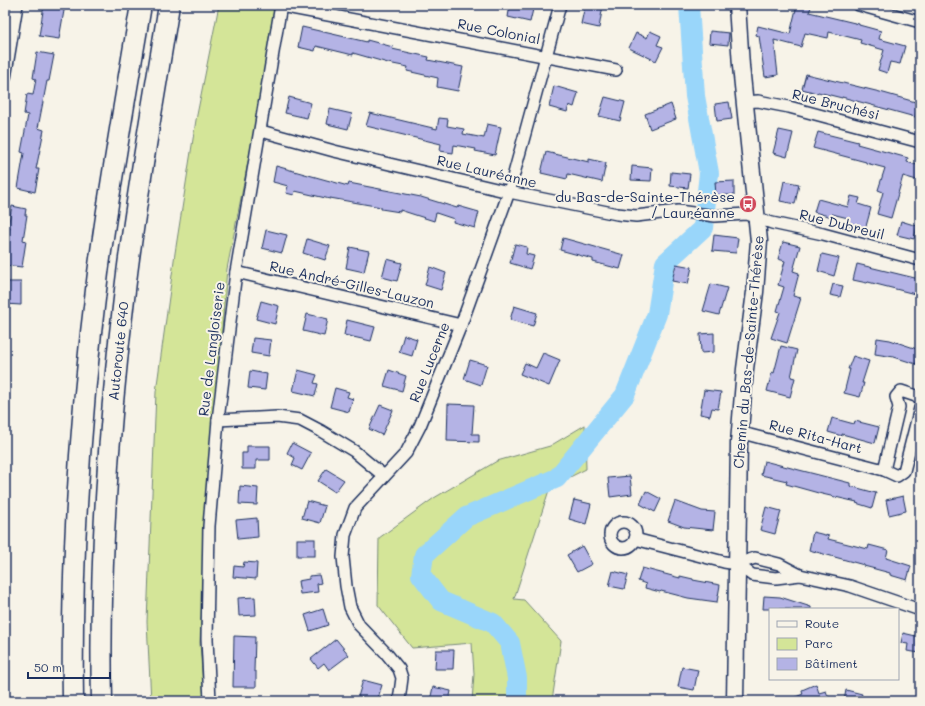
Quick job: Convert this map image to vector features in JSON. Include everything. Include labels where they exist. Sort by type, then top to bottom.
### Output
[{"type":"highway","name":"Autoroute 640","points":[[73,701],[75,542],[86,376],[100,257],[141,5]]},
{"type":"highway","name":"Autoroute 640","points":[[102,701],[101,584],[105,489],[113,400],[128,267],[169,5]]},
{"type":"street","points":[[5,78],[17,5]]},
{"type":"street","name":"Rue Colonial","points":[[281,5],[616,70]]},
{"type":"street","name":"Rue de Langloiserie","points":[[210,701],[207,639],[209,526],[218,420],[236,272],[261,131],[281,5]]},
{"type":"street","name":"Rue Lucerne","points":[[399,701],[402,678],[399,670],[386,653],[359,625],[350,607],[343,557],[345,535],[355,508],[406,453],[420,426],[461,325],[509,192],[560,5]]},
{"type":"street","name":"Chemin du Bas-de-Sainte-Thérèse","points":[[735,701],[740,434],[745,369],[759,252],[757,218],[744,102],[737,5]]},
{"type":"street","points":[[860,5],[920,22]]},
{"type":"street","name":"Rue Bruchési","points":[[744,102],[758,101],[789,107],[920,142]]},
{"type":"street","name":"Rue Lauréanne","points":[[261,131],[334,151],[509,192],[626,216],[678,211],[714,216],[746,214],[757,218]]},
{"type":"street","name":"Rue Dubreuil","points":[[757,218],[920,260]]},
{"type":"street","name":"Rue André-Gilles-Lauzon","points":[[236,272],[461,325]]},
{"type":"street","points":[[884,470],[899,407],[896,397],[902,391],[916,396],[920,400]]},
{"type":"street","name":"Rue Rita-Hart","points":[[740,434],[750,435],[884,470],[897,476],[904,471],[920,408]]},
{"type":"street","points":[[218,420],[277,417],[300,420],[321,430],[354,451],[384,476]]},
{"type":"street","points":[[635,539],[724,562],[737,564],[755,558],[780,564],[800,575],[850,586],[920,610]]},
{"type":"street","points":[[737,564],[752,575],[776,578],[800,575]]},
{"type":"green space","points":[[219,5],[274,5],[274,11],[254,132],[227,269],[205,532],[200,643],[204,701],[151,701],[147,622],[156,392],[175,253],[196,120]]},
{"type":"green space","points":[[585,425],[586,469],[550,487],[514,599],[524,600],[561,641],[552,701],[472,701],[474,674],[472,643],[412,648],[378,605],[379,538],[434,498],[497,461],[550,446]]},
{"type":"building","points":[[44,5],[65,5],[59,39],[39,36]]},
{"type":"building","points":[[510,5],[534,5],[530,22],[508,17]]},
{"type":"building","points":[[585,5],[603,5],[599,28],[581,24]]},
{"type":"building","points":[[797,5],[812,5],[809,12],[881,31],[879,39],[905,46],[900,64],[890,62],[887,73],[878,70],[884,50],[860,43],[861,40],[829,32],[828,38],[805,33],[801,47],[774,40],[778,75],[765,77],[759,36],[756,35],[758,26],[790,34]]},
{"type":"building","points":[[302,27],[367,42],[367,40],[393,47],[392,49],[429,57],[428,60],[463,67],[458,91],[437,87],[438,78],[407,71],[408,67],[353,53],[353,55],[316,46],[315,51],[298,47]]},
{"type":"building","points":[[650,31],[661,36],[657,45],[663,47],[656,61],[629,48],[636,33],[647,38]]},
{"type":"building","points":[[710,31],[729,33],[728,45],[709,43]]},
{"type":"building","points":[[37,52],[54,55],[49,81],[47,81],[38,128],[44,130],[36,169],[39,169],[35,192],[18,188],[24,153],[21,152],[28,115],[24,114],[27,94],[33,95],[36,79],[33,78]]},
{"type":"building","points":[[806,74],[919,103],[915,117],[842,97],[802,89]]},
{"type":"building","points":[[554,86],[578,93],[574,107],[569,105],[567,112],[549,107]]},
{"type":"building","points":[[289,97],[311,103],[307,118],[285,113]]},
{"type":"building","points":[[605,97],[625,102],[620,121],[599,116]]},
{"type":"building","points":[[729,102],[732,119],[717,121],[715,104]]},
{"type":"building","points":[[671,104],[676,119],[650,129],[645,114]]},
{"type":"building","points":[[330,109],[352,114],[348,129],[327,124]]},
{"type":"building","points":[[370,113],[437,129],[439,118],[448,119],[447,126],[464,129],[463,134],[484,138],[487,124],[501,127],[495,155],[475,151],[476,149],[454,145],[453,153],[440,151],[441,144],[366,126]]},
{"type":"building","points":[[779,130],[793,133],[787,157],[773,153]]},
{"type":"building","points":[[818,132],[858,142],[857,144],[908,158],[907,162],[920,166],[920,181],[903,176],[891,218],[877,214],[883,192],[878,190],[885,168],[813,148]]},
{"type":"building","points":[[546,152],[589,162],[589,159],[606,163],[602,182],[568,174],[567,179],[541,173]]},
{"type":"building","points":[[276,166],[348,186],[349,183],[421,197],[457,208],[458,206],[479,212],[475,228],[453,222],[454,219],[436,213],[434,221],[400,210],[400,212],[381,209],[381,207],[330,199],[295,191],[294,195],[286,193],[288,186],[273,182]]},
{"type":"building","points":[[632,166],[652,168],[651,181],[631,180]]},
{"type":"building","points":[[671,172],[690,174],[688,188],[670,186]]},
{"type":"building","points":[[734,181],[734,195],[716,195],[715,182]]},
{"type":"building","points":[[784,181],[799,184],[795,204],[780,201]]},
{"type":"building","points":[[851,196],[860,198],[858,204],[871,208],[865,230],[846,225],[848,218],[832,214],[832,217],[814,212],[818,199],[848,207]]},
{"type":"building","points":[[12,206],[26,209],[25,215],[27,215],[23,240],[26,241],[22,267],[5,265],[5,255],[10,227],[8,227]]},
{"type":"building","points":[[901,221],[917,226],[914,239],[897,235]]},
{"type":"building","points":[[266,230],[287,235],[282,253],[262,248]]},
{"type":"building","points":[[714,235],[738,238],[736,253],[712,251]]},
{"type":"building","points":[[563,238],[624,255],[620,269],[593,262],[593,259],[560,250]]},
{"type":"building","points":[[307,239],[330,246],[325,260],[303,253]]},
{"type":"building","points":[[783,242],[800,246],[793,271],[799,273],[793,296],[801,298],[787,343],[771,338],[780,312],[777,311],[784,287],[778,285],[785,261],[778,259]]},
{"type":"building","points":[[515,244],[527,247],[526,254],[534,256],[530,269],[510,263]]},
{"type":"building","points":[[350,247],[369,251],[364,272],[346,268]]},
{"type":"building","points":[[822,254],[839,258],[834,276],[818,271]]},
{"type":"building","points":[[387,259],[402,263],[397,281],[382,277]]},
{"type":"building","points":[[676,264],[692,267],[688,284],[672,281]]},
{"type":"building","points":[[857,264],[919,279],[915,294],[868,282],[853,280]]},
{"type":"building","points":[[430,267],[446,273],[441,290],[425,285]]},
{"type":"building","points":[[5,282],[21,282],[21,305],[5,304]]},
{"type":"building","points":[[711,284],[727,288],[719,315],[703,311]]},
{"type":"building","points":[[833,284],[843,286],[840,297],[830,295]]},
{"type":"building","points":[[261,301],[279,306],[275,324],[256,319]]},
{"type":"building","points":[[514,306],[537,313],[533,326],[510,320]]},
{"type":"building","points":[[307,314],[328,319],[324,336],[303,331]]},
{"type":"building","points":[[347,320],[375,327],[371,341],[344,335]]},
{"type":"building","points":[[714,333],[714,352],[701,353],[700,334]]},
{"type":"building","points":[[404,335],[417,339],[412,356],[399,352]]},
{"type":"building","points":[[253,338],[271,340],[269,356],[251,353]]},
{"type":"building","points":[[877,338],[890,340],[920,350],[916,364],[894,357],[875,354]]},
{"type":"building","points":[[781,346],[797,350],[791,377],[795,378],[790,397],[767,391],[772,372],[774,373]]},
{"type":"building","points":[[543,353],[560,360],[549,386],[520,374],[525,363],[536,368]]},
{"type":"building","points":[[853,356],[869,361],[862,383],[864,383],[860,397],[844,393],[850,369],[848,369]]},
{"type":"building","points":[[470,360],[487,365],[481,385],[464,379]]},
{"type":"building","points":[[298,370],[317,375],[314,383],[318,384],[315,396],[293,391]]},
{"type":"building","points":[[389,370],[406,376],[402,391],[384,386]]},
{"type":"building","points":[[250,371],[267,374],[265,390],[248,388]]},
{"type":"building","points":[[335,388],[349,392],[347,397],[353,399],[349,412],[330,407]]},
{"type":"building","points":[[704,390],[721,392],[718,409],[712,408],[710,416],[700,414]]},
{"type":"building","points":[[448,404],[474,405],[472,434],[479,434],[479,442],[447,441]]},
{"type":"building","points":[[380,405],[393,410],[382,435],[369,429]]},
{"type":"building","points":[[832,418],[854,424],[855,421],[879,427],[875,443],[842,434],[842,436],[828,432]]},
{"type":"building","points":[[292,443],[311,453],[302,470],[292,465],[295,458],[287,453]]},
{"type":"building","points":[[247,446],[270,446],[270,460],[256,460],[256,469],[242,469],[242,453],[247,453]]},
{"type":"building","points":[[764,461],[850,483],[850,486],[876,493],[872,508],[856,503],[857,502],[786,484],[787,481],[761,475]]},
{"type":"building","points":[[326,469],[344,480],[335,492],[318,481]]},
{"type":"building","points":[[630,476],[632,494],[610,497],[608,478]]},
{"type":"building","points":[[240,486],[258,488],[257,505],[239,504]]},
{"type":"building","points":[[646,491],[661,499],[655,512],[640,504]]},
{"type":"building","points":[[903,496],[906,511],[889,515],[886,500]]},
{"type":"building","points":[[574,500],[591,504],[586,524],[569,519]]},
{"type":"building","points":[[307,501],[325,506],[320,523],[302,518]]},
{"type":"building","points":[[675,501],[702,511],[715,512],[713,530],[684,527],[668,521]]},
{"type":"building","points":[[766,507],[781,511],[775,534],[760,530]]},
{"type":"building","points":[[257,518],[258,537],[238,539],[236,520]]},
{"type":"building","points":[[813,532],[829,536],[828,539],[868,549],[869,545],[888,550],[886,558],[911,566],[907,580],[864,565],[809,550]]},
{"type":"building","points":[[297,539],[315,539],[315,556],[297,556]]},
{"type":"building","points":[[582,546],[592,564],[577,572],[567,555]]},
{"type":"building","points":[[244,562],[257,563],[256,579],[233,577],[234,566],[243,567]]},
{"type":"building","points":[[642,568],[680,578],[680,576],[720,585],[717,602],[688,598],[645,588],[646,584],[638,581]]},
{"type":"building","points":[[613,571],[628,575],[624,589],[609,586]]},
{"type":"building","points":[[319,575],[321,583],[317,584],[318,592],[300,594],[298,581],[309,579],[309,576]]},
{"type":"building","points":[[764,596],[780,597],[811,607],[811,608],[763,609]]},
{"type":"building","points":[[255,597],[256,615],[239,616],[238,598]]},
{"type":"building","points":[[323,609],[328,625],[310,631],[305,615]]},
{"type":"building","points":[[903,633],[920,637],[920,653],[907,651],[908,644],[901,643]]},
{"type":"building","points":[[234,636],[255,637],[254,671],[256,671],[256,687],[233,687]]},
{"type":"building","points":[[336,639],[349,655],[329,670],[324,663],[318,668],[311,659]]},
{"type":"building","points":[[436,650],[454,650],[453,669],[435,669]]},
{"type":"building","points":[[682,667],[698,670],[694,690],[678,687]]},
{"type":"building","points":[[363,680],[382,685],[377,701],[358,697]]},
{"type":"building","points":[[816,684],[819,693],[826,691],[830,701],[786,701],[803,694],[802,690]]},
{"type":"building","points":[[433,687],[451,691],[449,701],[430,701]]},
{"type":"building","points":[[846,690],[862,694],[860,701],[844,701]]},
{"type":"waterway","points":[[517,701],[517,678],[510,643],[493,623],[441,601],[421,575],[424,555],[466,517],[557,478],[625,395],[657,314],[665,263],[703,228],[709,173],[695,96],[689,5]]},
{"type":"place","name":"du Bas-de-Sainte-Thérèse / Lauréanne","points":[[748,204]]}]
